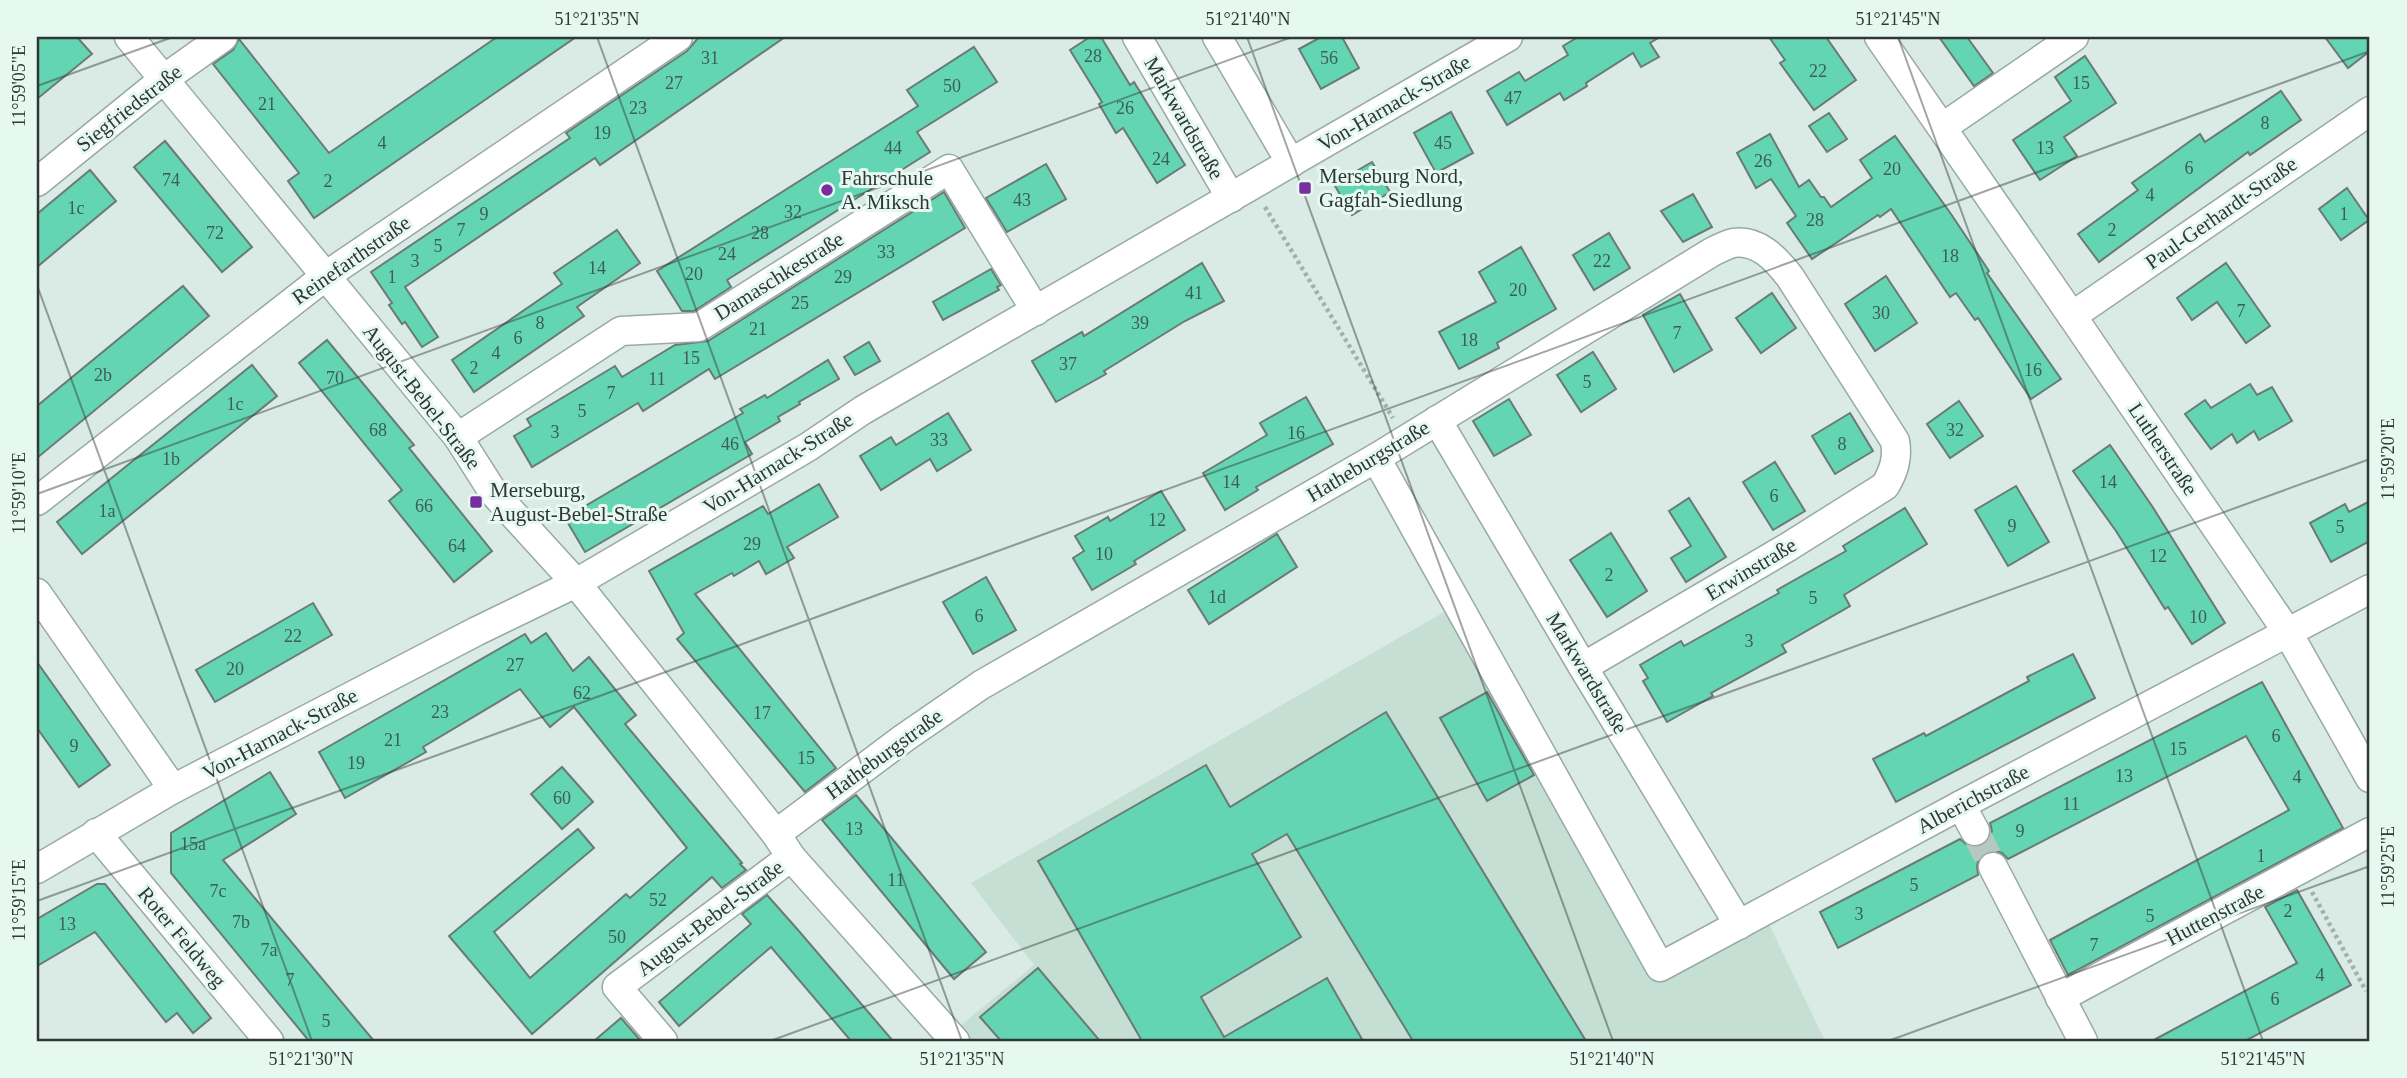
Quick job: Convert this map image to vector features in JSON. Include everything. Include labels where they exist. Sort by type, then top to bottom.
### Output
[{"type":"street","name":"August-Bebel-Straße","points":[[129,37],[327,275],[457,437],[494,492],[576,583],[784,846],[949,1039]]},
{"type":"street","name":"Siegfriedstraße","points":[[37,182],[164,79],[223,37]]},
{"type":"street","name":"Reinefarthstraße","points":[[37,501],[327,275],[678,37]]},
{"type":"street","name":"Markwardstraße","points":[[1137,37],[1242,192]]},
{"type":"street","points":[[1217,37],[1291,163]]},
{"type":"street","name":"Von-Harnack-Straße","points":[[37,869],[173,789],[477,631],[576,583],[808,447],[863,410],[1508,37]]},
{"type":"street","name":"Lutherstraße","points":[[1878,37],[1943,127],[2288,633],[2370,778]]},
{"type":"street","points":[[1943,127],[2074,37]]},
{"type":"street","name":"Paul-Gerhardt-Straße","points":[[2072,316],[2370,110]]},
{"type":"street","name":"Damaschkestraße","points":[[457,437],[621,331],[699,327],[949,169],[1036,312]]},
{"type":"street","name":"Hatheburgstraße","points":[[784,846],[904,738],[981,685],[1376,458],[1712,252],[1734,243],[1752,245],[1774,257],[1790,277],[1895,441],[1897,452]]},
{"type":"street","name":"Markwardstraße","points":[[1437,420],[1740,925]]},
{"type":"street","name":"Erwinstraße","points":[[1583,667],[1788,547],[1885,486],[1893,473],[1897,452]]},
{"type":"street","name":"Alberichstraße","points":[[1376,458],[1660,967],[2370,589]]},
{"type":"street","points":[[37,593],[173,789]]},
{"type":"street","points":[[1961,805],[1975,831]]},
{"type":"street","name":"Huttenstraße","points":[[2060,998],[2370,832]]},
{"type":"street","name":"Roter Feldweg","points":[[96,833],[269,1041]]},
{"type":"street","name":"August-Bebel-Straße","points":[[663,1041],[617,987],[784,846]]},
{"type":"street","points":[[1993,867],[2083,1041]]},
{"type":"path","points":[[1242,192],[1406,439]]},
{"type":"path","points":[[2300,870],[2366,991]]},
{"type":"shaded area","points":[[1446,611],[1658,976],[1767,920],[1825,1041],[971,1041],[959,1027],[1034,965],[971,883]]},
{"type":"building","points":[[37,37],[77,37],[92,54],[37,99]]},
{"type":"building","points":[[497,37],[576,37],[314,218],[288,181],[299,173],[213,64],[233,50],[239,39],[329,153]]},
{"type":"building","points":[[699,37],[785,37],[600,165],[595,158],[405,287],[438,337],[422,347],[389,305],[392,303],[371,272],[570,138],[566,133],[687,51]]},
{"type":"building","points":[[1090,37],[1101,37],[1130,85],[1134,82],[1185,165],[1157,183],[1123,128],[1116,133],[1099,104],[1102,102],[1070,50]]},
{"type":"building","points":[[1321,37],[1342,37],[1359,68],[1321,89],[1299,49]]},
{"type":"building","points":[[1578,37],[1660,37],[1650,43],[1659,57],[1641,67],[1633,53],[1564,100],[1560,93],[1507,125],[1487,91],[1519,72],[1525,81],[1568,55],[1563,46]]},
{"type":"building","points":[[1769,37],[1826,37],[1856,80],[1814,110],[1780,63],[1785,60]]},
{"type":"building","points":[[1939,37],[1967,37],[1993,73],[1974,86]]},
{"type":"building","points":[[2325,37],[2370,37],[2370,51],[2348,68]]},
{"type":"building","points":[[974,47],[997,82],[917,132],[930,152],[727,280],[731,287],[694,311],[682,311],[657,271],[918,106],[907,90]]},
{"type":"building","points":[[2085,56],[2116,103],[2064,137],[2077,156],[2040,180],[2013,140],[2071,101],[2055,77]]},
{"type":"building","points":[[2281,91],[2301,120],[2250,155],[2248,152],[2099,262],[2078,234],[2138,190],[2132,183],[2200,134],[2205,142]]},
{"type":"building","points":[[1451,112],[1473,153],[1436,173],[1414,133]]},
{"type":"building","points":[[1829,113],[1847,139],[1827,152],[1809,126]]},
{"type":"building","points":[[1770,134],[1799,187],[1809,180],[1831,207],[1872,178],[1860,160],[1895,136],[1951,214],[1989,271],[1987,273],[2061,379],[2031,399],[1978,318],[1975,320],[1956,293],[1950,297],[1891,209],[1812,259],[1787,223],[1796,216],[1771,179],[1756,188],[1737,153]]},
{"type":"building","points":[[165,141],[252,247],[222,272],[134,167]]},
{"type":"building","points":[[1372,162],[1390,192],[1352,215],[1334,184]]},
{"type":"building","points":[[1046,164],[1066,199],[1007,232],[986,198]]},
{"type":"building","points":[[90,170],[116,201],[37,267],[37,214]]},
{"type":"building","points":[[2347,188],[2369,220],[2341,240],[2319,209]]},
{"type":"building","points":[[944,192],[965,228],[715,379],[709,369],[643,411],[638,403],[532,467],[514,436],[531,426],[527,419],[615,366],[622,377],[675,345],[708,341]]},
{"type":"building","points":[[1693,194],[1712,227],[1683,242],[1661,211]]},
{"type":"building","points":[[617,230],[640,263],[577,307],[584,316],[474,392],[452,360],[562,284],[554,273]]},
{"type":"building","points":[[1609,233],[1630,268],[1594,290],[1573,255]]},
{"type":"building","points":[[1521,247],[1556,309],[1497,343],[1499,348],[1459,369],[1439,332],[1496,302],[1479,272]]},
{"type":"building","points":[[1202,263],[1224,301],[1185,321],[1104,371],[1106,374],[1056,402],[1032,361],[1082,332],[1084,336]]},
{"type":"building","points":[[2226,263],[2270,326],[2246,343],[2217,302],[2192,320],[2177,298]]},
{"type":"building","points":[[991,269],[1001,285],[997,287],[999,290],[943,320],[933,302]]},
{"type":"building","points":[[1886,276],[1917,323],[1875,351],[1845,304]]},
{"type":"building","points":[[183,286],[209,316],[37,458],[37,406]]},
{"type":"building","points":[[1772,293],[1796,328],[1761,353],[1736,318]]},
{"type":"building","points":[[1680,294],[1712,350],[1674,372],[1643,315]]},
{"type":"building","points":[[327,340],[414,445],[409,448],[492,551],[454,582],[389,501],[402,490],[299,363]]},
{"type":"building","points":[[869,342],[880,361],[855,375],[844,357]]},
{"type":"building","points":[[1593,352],[1616,389],[1581,412],[1557,375]]},
{"type":"building","points":[[828,360],[839,379],[799,402],[800,404],[778,417],[780,421],[745,442],[752,454],[585,552],[565,518],[743,413],[740,409],[765,395],[767,398]]},
{"type":"building","points":[[252,365],[277,396],[82,554],[57,522]]},
{"type":"building","points":[[2250,384],[2257,395],[2272,387],[2292,421],[2259,440],[2254,431],[2237,443],[2232,434],[2211,449],[2185,414],[2205,400],[2211,408]]},
{"type":"building","points":[[1306,397],[1333,444],[1256,487],[1258,490],[1225,510],[1203,473],[1267,435],[1260,423]]},
{"type":"building","points":[[1509,399],[1531,435],[1494,456],[1473,421]]},
{"type":"building","points":[[1959,401],[1983,436],[1950,458],[1927,424]]},
{"type":"building","points":[[948,413],[971,450],[937,471],[930,459],[881,490],[860,456],[891,437],[896,445]]},
{"type":"building","points":[[1850,413],[1873,451],[1835,474],[1812,436]]},
{"type":"building","points":[[2110,445],[2152,506],[2225,623],[2192,644],[2168,607],[2165,609],[2116,531],[2073,471]]},
{"type":"building","points":[[1775,462],[1805,511],[1773,530],[1743,482]]},
{"type":"building","points":[[819,484],[838,517],[787,547],[794,558],[766,574],[759,561],[695,594],[836,768],[805,792],[677,639],[684,633],[649,571],[763,506],[768,514]]},
{"type":"building","points":[[2016,486],[2049,542],[2008,566],[1975,510]]},
{"type":"building","points":[[1161,491],[1185,530],[1092,590],[1073,558],[1084,551],[1075,536],[1108,517],[1110,521]]},
{"type":"building","points":[[1689,498],[1726,557],[1686,582],[1671,558],[1691,546],[1669,511]]},
{"type":"building","points":[[2370,501],[2370,541],[2331,562],[2310,523],[2345,504],[2349,512]]},
{"type":"building","points":[[1905,508],[1927,544],[1844,595],[1850,606],[1782,645],[1786,652],[1711,693],[1713,696],[1667,722],[1643,681],[1648,678],[1640,665],[1681,641],[1684,646],[1779,593],[1777,590],[1846,551],[1843,546]]},
{"type":"building","points":[[1611,533],[1647,591],[1607,617],[1570,560]]},
{"type":"building","points":[[1277,534],[1297,567],[1209,624],[1188,590]]},
{"type":"building","points":[[986,577],[1016,630],[973,654],[943,602]]},
{"type":"building","points":[[313,603],[332,635],[215,702],[196,670]]},
{"type":"building","points":[[546,633],[573,671],[589,657],[636,715],[625,724],[746,870],[722,888],[712,877],[532,1034],[449,936],[578,829],[594,848],[494,932],[530,978],[626,894],[630,898],[687,848],[574,707],[550,727],[520,689],[423,747],[426,752],[345,798],[319,752],[525,634],[531,643]]},
{"type":"building","points":[[2073,654],[2095,698],[1896,802],[1873,759],[1924,733],[1926,736],[2029,681],[2027,677]]},
{"type":"building","points":[[37,662],[110,765],[79,787],[37,728]]},
{"type":"building","points":[[2262,682],[2343,828],[2068,975],[2050,940],[2289,810],[2246,736],[2008,859],[2002,853],[1985,853],[1979,858],[1978,875],[1838,948],[1820,912],[1960,839],[1974,848],[1982,846],[1992,831],[1990,823]]},
{"type":"building","points":[[1487,692],[1534,775],[1487,801],[1440,718]]},
{"type":"building","points":[[1386,712],[1586,1041],[1413,1041],[1287,834],[1252,854],[1301,937],[1201,997],[1224,1037],[1327,978],[1363,1041],[1142,1041],[1038,861],[1206,765],[1230,807]]},
{"type":"building","points":[[562,767],[593,802],[562,829],[531,794]]},
{"type":"building","points":[[270,772],[296,814],[223,860],[374,1041],[309,1041],[171,873],[171,833]]},
{"type":"building","points":[[856,795],[986,952],[954,979],[822,820]]},
{"type":"building","points":[[97,884],[105,884],[211,1018],[193,1033],[177,1013],[166,1022],[95,932],[37,966],[37,919]]},
{"type":"building","points":[[2297,890],[2351,985],[2245,1041],[2152,1041],[2297,963],[2265,907]]},
{"type":"building","points":[[767,895],[893,1041],[851,1041],[771,947],[679,1026],[659,1002],[751,924],[742,914]]},
{"type":"building","points":[[1038,968],[1100,1041],[1001,1041],[980,1017]]},
{"type":"building","points":[[621,1018],[641,1041],[594,1041]]},
{"type":"tunnel","points":[[1975,831],[1993,867]]},
{"type":"place","name":"Merseburg Nord, Gagfah-Siedlung","points":[[1305,188]]},
{"type":"place","name":"Fahrschule A. Miksch","points":[[827,190]]},
{"type":"place","name":"Merseburg, August-Bebel-Straße","points":[[476,502]]}]
